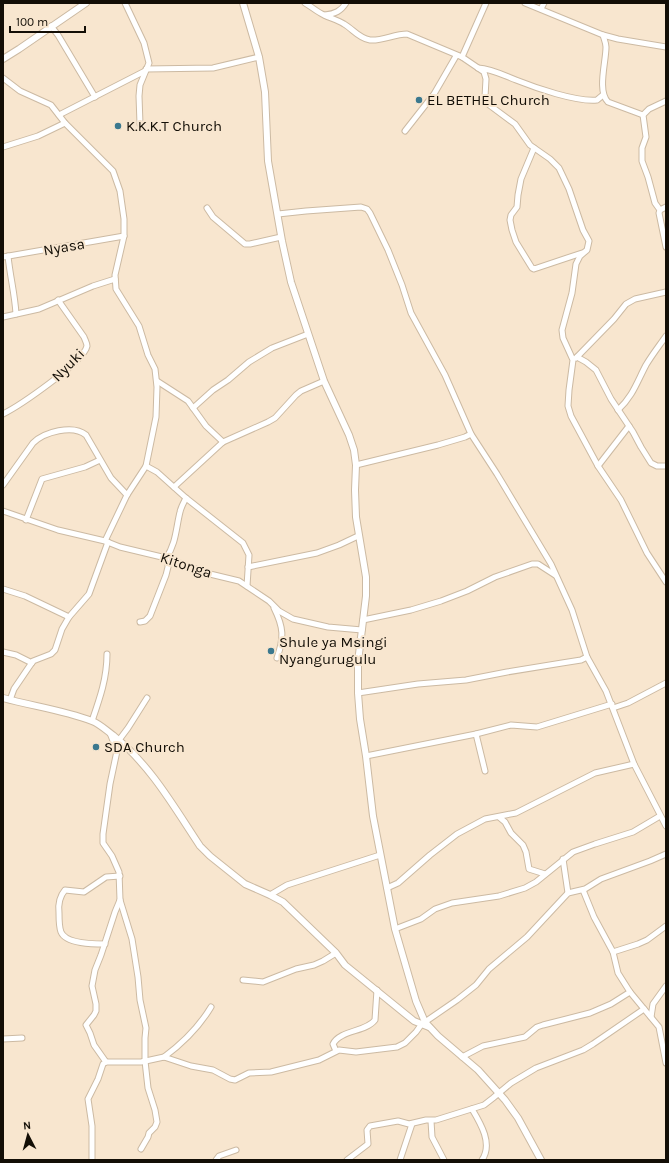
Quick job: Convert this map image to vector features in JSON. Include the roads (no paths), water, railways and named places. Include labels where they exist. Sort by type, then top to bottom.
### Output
[{"type":"street","points":[[3,59],[86,3]]},
{"type":"street","points":[[125,3],[144,43],[149,63],[140,85],[140,124]]},
{"type":"street","points":[[243,3],[259,58],[265,92],[268,161],[281,237],[291,282],[324,381],[349,435],[354,450],[356,465],[355,504],[358,536],[366,577],[366,596],[358,662],[360,719],[366,756],[372,816],[395,929],[423,1023]]},
{"type":"street","points":[[305,3],[324,16],[345,24],[363,38],[370,40],[407,34],[456,56],[462,57],[484,72],[486,79],[485,101],[515,124],[526,142],[555,163],[559,168],[567,184],[588,242],[588,246],[576,264],[572,293],[562,330],[563,338],[575,359],[592,366],[596,370],[618,410],[651,463],[657,466],[666,466]]},
{"type":"street","points":[[324,16],[336,13],[346,3]]},
{"type":"street","points":[[462,57],[486,3]]},
{"type":"street","points":[[525,3],[603,35],[666,47]]},
{"type":"street","points":[[541,9],[544,3]]},
{"type":"street","points":[[51,26],[58,34],[95,97]]},
{"type":"street","points":[[603,35],[606,46],[602,85],[603,95],[608,102],[643,115]]},
{"type":"street","points":[[405,131],[434,94],[456,56]]},
{"type":"street","points":[[59,115],[146,70],[213,68],[259,58]]},
{"type":"street","points":[[477,68],[497,71],[534,86],[578,99],[597,100],[603,95]]},
{"type":"street","points":[[3,78],[20,91],[51,105],[64,123],[113,171],[118,184],[123,207],[124,236],[115,279],[116,289],[139,326],[158,381],[156,417],[146,466],[127,494],[107,542],[89,594],[62,629],[53,652],[37,658],[32,663],[14,688],[10,700]]},
{"type":"street","points":[[643,115],[649,109],[666,101]]},
{"type":"street","points":[[643,115],[646,137],[642,148],[642,161],[655,203],[660,210],[659,216],[666,247]]},
{"type":"street","points":[[3,148],[38,136],[64,123]]},
{"type":"street","points":[[534,148],[521,179],[517,207],[510,218],[516,242],[534,269],[584,252]]},
{"type":"street","points":[[278,214],[354,207],[367,209],[370,213],[388,250],[411,313],[446,375],[471,434],[551,564],[572,610],[587,657],[612,706],[634,764],[666,826]]},
{"type":"street","points":[[660,210],[666,207]]},
{"type":"street","points":[[207,208],[214,217],[245,244],[281,237]]},
{"type":"street","name":"Nyasa","points":[[5,256],[124,236]]},
{"type":"street","points":[[5,256],[13,290],[16,314]]},
{"type":"street","points":[[3,317],[39,309],[58,300],[115,279]]},
{"type":"street","points":[[666,292],[635,299],[626,304],[614,319],[575,359],[569,390],[568,406],[598,466],[624,506],[647,553],[666,582]]},
{"type":"street","name":"Nyuki","points":[[3,414],[13,409],[46,386],[80,356],[86,348],[84,337],[58,300]]},
{"type":"street","points":[[193,408],[248,362],[272,348],[308,334]]},
{"type":"street","points":[[618,410],[629,398],[650,359],[666,336]]},
{"type":"street","points":[[158,381],[183,397],[206,426],[223,442]]},
{"type":"street","points":[[174,487],[223,442],[275,418],[301,391],[324,381]]},
{"type":"street","points":[[598,466],[629,426]]},
{"type":"street","points":[[3,485],[33,443],[42,436],[53,432],[72,430],[83,433],[87,437],[111,478],[127,494]]},
{"type":"street","points":[[356,465],[432,447],[471,434]]},
{"type":"street","points":[[26,520],[42,479],[100,460]]},
{"type":"street","points":[[146,466],[157,472],[186,498],[243,543],[249,555],[248,586]]},
{"type":"street","points":[[140,622],[145,621],[150,616],[166,576],[167,558],[174,542],[180,512],[186,498]]},
{"type":"street","name":"Kitonga","points":[[3,511],[58,530],[167,558],[210,574],[239,581],[269,601],[284,615],[293,619],[328,627],[362,630]]},
{"type":"street","points":[[248,567],[316,553],[339,545],[358,536]]},
{"type":"street","points":[[363,620],[411,610],[441,601],[467,591],[495,576],[532,564],[541,565],[556,575]]},
{"type":"street","points":[[3,589],[24,596],[70,617]]},
{"type":"street","points":[[273,606],[279,617],[282,631],[282,642],[277,658]]},
{"type":"street","points":[[3,652],[16,655],[32,663]]},
{"type":"street","points":[[92,721],[103,688],[106,670],[106,654]]},
{"type":"street","points":[[358,693],[394,687],[466,680],[562,664],[581,660],[587,657]]},
{"type":"street","points":[[366,756],[476,734],[511,725],[537,727],[628,703],[666,683]]},
{"type":"street","points":[[3,698],[92,721],[119,740],[142,762],[200,846],[210,856],[245,884],[283,902],[336,953],[345,966],[414,1021],[423,1023],[430,1028],[478,1070],[500,1094],[518,1118],[540,1160]]},
{"type":"street","points":[[119,740],[147,698]]},
{"type":"street","points":[[109,732],[117,751],[110,784],[102,839],[117,865],[120,876],[120,900],[132,939],[140,1000],[146,1028],[144,1038],[148,1088],[157,1122],[155,1127],[149,1133],[141,1149]]},
{"type":"street","points":[[476,734],[485,771]]},
{"type":"street","points":[[387,888],[398,883],[457,834],[485,819],[516,813],[595,773],[634,764]]},
{"type":"street","points":[[395,929],[421,919],[435,910],[452,903],[499,896],[525,888],[536,882],[573,852],[633,832],[660,816]]},
{"type":"street","points":[[499,817],[505,822],[512,833],[523,845],[526,852],[529,869],[545,874]]},
{"type":"street","points":[[164,1057],[191,1066],[213,1070],[235,1080],[249,1073],[271,1072],[319,1060],[336,1051],[342,1050],[356,1052],[397,1047],[405,1043],[423,1023],[476,985],[489,969],[527,937],[568,893],[583,890],[601,879],[666,854]]},
{"type":"street","points":[[270,895],[287,885],[380,855]]},
{"type":"street","points":[[563,859],[568,893]]},
{"type":"street","points":[[105,944],[83,943],[64,936],[60,927],[58,901],[65,890],[84,892],[106,877],[120,876]]},
{"type":"street","points":[[583,890],[594,917],[613,952],[616,969],[630,992],[659,1027],[666,1063]]},
{"type":"street","points":[[106,1062],[94,1045],[86,1025],[96,1011],[92,984],[95,966],[105,944],[120,900]]},
{"type":"street","points":[[613,952],[647,940],[666,926]]},
{"type":"street","points":[[243,980],[263,982],[296,969],[323,961],[336,953]]},
{"type":"street","points":[[651,1017],[652,1004],[666,986]]},
{"type":"street","points":[[336,1051],[333,1044],[338,1038],[373,1023],[375,1020],[377,990]]},
{"type":"street","points":[[462,1057],[483,1046],[525,1037],[537,1027],[590,1013],[611,1004],[630,992]]},
{"type":"street","points":[[92,1160],[92,1126],[88,1099],[98,1079],[103,1064],[106,1062],[145,1061],[164,1057],[192,1033],[211,1007]]},
{"type":"street","points":[[347,1160],[368,1144],[367,1130],[370,1126],[398,1121],[412,1124],[422,1120],[431,1121],[472,1110],[484,1105],[500,1094],[511,1083],[536,1068],[583,1050],[644,1009]]},
{"type":"street","points":[[3,1039],[22,1038]]},
{"type":"street","points":[[472,1110],[478,1119],[485,1136],[486,1153],[482,1160]]},
{"type":"street","points":[[431,1121],[432,1137],[444,1160]]},
{"type":"street","points":[[400,1160],[401,1153],[412,1124]]},
{"type":"street","points":[[216,1160],[219,1156],[236,1150]]},
{"type":"place","name":"EL BETHEL Church","points":[[419,100]]},
{"type":"place","name":"K.K.K.T Church","points":[[118,126]]},
{"type":"place","name":"Shule ya Msingi Nyangurugulu","points":[[271,651]]},
{"type":"place","name":"SDA Church","points":[[96,747]]}]
